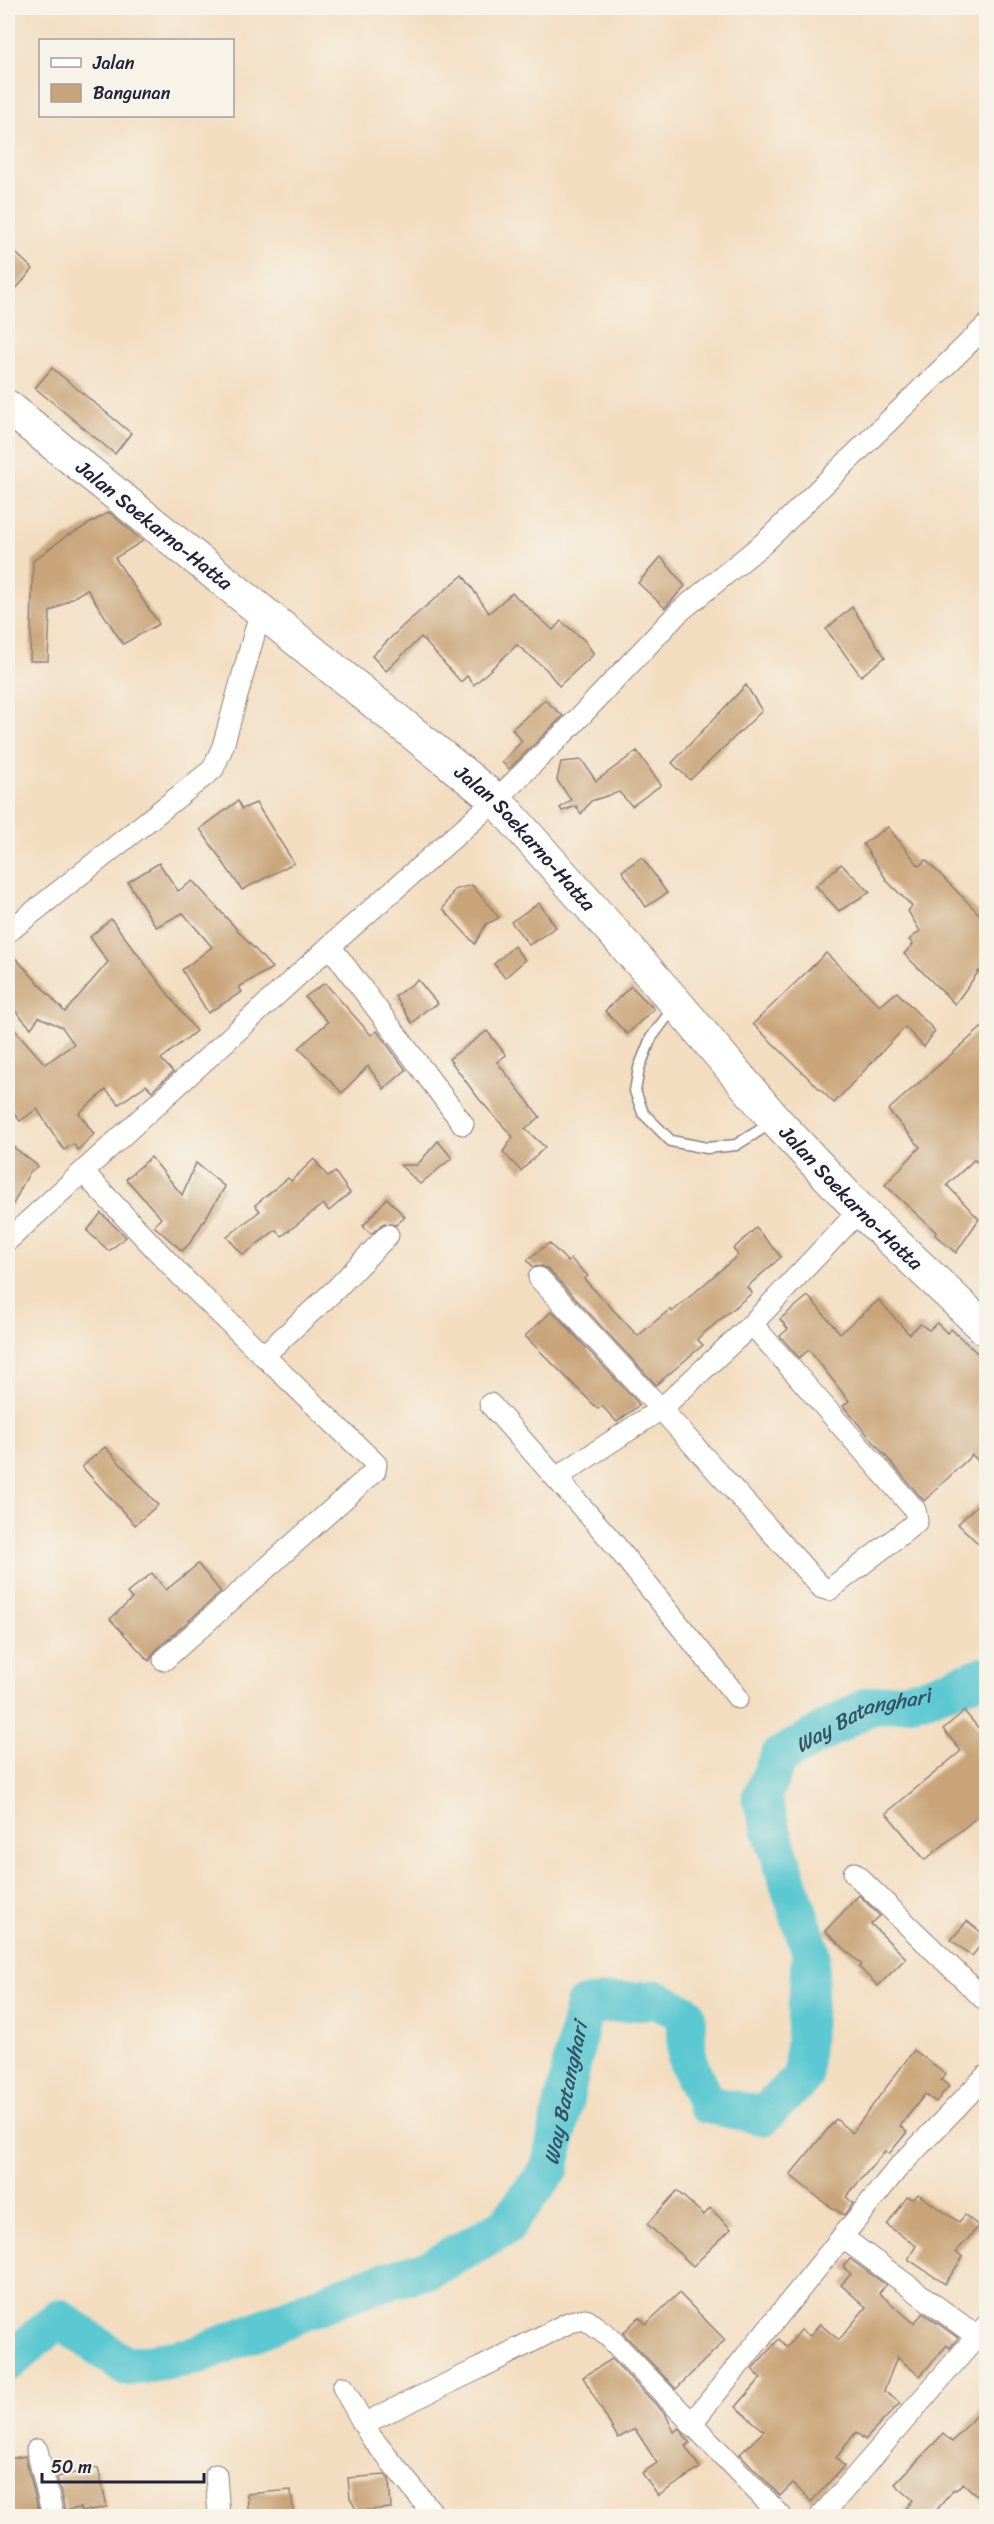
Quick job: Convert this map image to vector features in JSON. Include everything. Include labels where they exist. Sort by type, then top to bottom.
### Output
[{"type":"main road","name":"Jalan Soekarno-Hatta","points":[[8,407],[496,800],[677,1004],[776,1121],[860,1210],[987,1329]]},
{"type":"street","points":[[8,1240],[330,946],[496,800],[572,725],[679,612],[765,542],[987,326]]},
{"type":"street","points":[[8,932],[213,769],[223,746],[261,610]]},
{"type":"street","points":[[330,946],[463,1124]]},
{"type":"street","points":[[83,1172],[183,1278],[376,1464],[376,1469],[164,1660]]},
{"type":"street","points":[[556,1478],[661,1409],[752,1324],[860,1210]]},
{"type":"street","points":[[264,1355],[335,1290],[388,1234]]},
{"type":"street","points":[[539,1278],[825,1590],[832,1588],[914,1524],[915,1510],[752,1324]]},
{"type":"street","points":[[490,1404],[611,1540],[738,1698]]},
{"type":"street","points":[[854,1873],[987,2001]]},
{"type":"street","points":[[691,2424],[897,2169],[987,2076]]},
{"type":"street","points":[[821,2517],[984,2335],[842,2237]]},
{"type":"street","points":[[363,2424],[580,2319],[591,2321],[781,2517]]},
{"type":"street","points":[[343,2387],[371,2437],[435,2517]]},
{"type":"street","points":[[37,2450],[53,2517]]},
{"type":"street","points":[[216,2475],[219,2517]]},
{"type":"lane","points":[[677,1004],[651,1038],[639,1068],[635,1091],[644,1113],[671,1141],[706,1148],[736,1145],[776,1121]]},
{"type":"building","points":[[8,246],[33,269],[8,298]]},
{"type":"building","points":[[52,368],[131,433],[115,454],[35,388]]},
{"type":"building","points":[[109,512],[143,541],[115,558],[159,624],[123,644],[87,589],[50,612],[48,661],[30,661],[33,561],[69,534]]},
{"type":"building","points":[[661,557],[685,586],[665,608],[638,583]]},
{"type":"building","points":[[463,575],[489,613],[512,593],[553,630],[561,621],[584,640],[594,654],[559,686],[546,669],[517,645],[474,685],[467,676],[461,682],[421,637],[386,671],[372,656],[406,623]]},
{"type":"building","points":[[852,607],[885,657],[861,676],[826,629]]},
{"type":"building","points":[[746,685],[762,711],[690,780],[672,763]]},
{"type":"building","points":[[545,700],[563,716],[509,769],[502,762],[522,741],[512,729]]},
{"type":"building","points":[[637,751],[661,785],[632,806],[619,792],[591,801],[581,814],[576,806],[562,811],[560,808],[571,800],[557,780],[561,762],[582,760],[596,781]]},
{"type":"building","points":[[238,801],[242,809],[256,803],[294,863],[242,890],[200,829]]},
{"type":"building","points":[[888,827],[919,866],[926,860],[987,922],[987,979],[979,971],[955,1004],[904,954],[913,944],[909,940],[920,931],[908,911],[912,906],[888,882],[863,844]]},
{"type":"building","points":[[642,857],[667,893],[646,907],[622,871]]},
{"type":"building","points":[[159,863],[178,891],[193,881],[272,968],[239,987],[242,992],[208,1013],[182,970],[212,947],[183,913],[156,927],[128,882]]},
{"type":"building","points":[[841,864],[870,892],[839,911],[816,886]]},
{"type":"building","points":[[472,885],[499,918],[486,924],[475,944],[443,909],[454,890]]},
{"type":"building","points":[[539,903],[556,927],[529,945],[511,922]]},
{"type":"building","points":[[111,919],[196,1031],[161,1059],[173,1072],[152,1091],[146,1085],[119,1104],[106,1090],[79,1113],[94,1134],[78,1150],[73,1144],[64,1150],[37,1109],[20,1121],[8,1104],[8,1022],[45,1064],[74,1044],[62,1027],[39,1017],[31,1028],[8,1003],[8,950],[65,1012],[108,962],[90,937]]},
{"type":"building","points":[[514,946],[525,960],[505,978],[494,964]]},
{"type":"building","points":[[826,953],[880,1006],[897,992],[935,1031],[924,1047],[905,1027],[834,1103],[753,1024]]},
{"type":"building","points":[[418,980],[438,1004],[426,1010],[412,1023],[395,996]]},
{"type":"building","points":[[325,983],[371,1035],[377,1031],[406,1070],[384,1089],[368,1066],[342,1093],[299,1048],[328,1022],[305,997]]},
{"type":"building","points":[[631,986],[654,1009],[627,1034],[605,1011]]},
{"type":"building","points":[[987,1023],[987,1167],[974,1160],[947,1185],[979,1219],[956,1253],[885,1185],[920,1147],[888,1110]]},
{"type":"building","points":[[487,1031],[506,1055],[497,1062],[540,1117],[525,1129],[545,1147],[521,1171],[503,1152],[513,1137],[479,1099],[449,1059]]},
{"type":"building","points":[[438,1141],[452,1158],[420,1184],[400,1165],[417,1165]]},
{"type":"building","points":[[8,1143],[38,1166],[29,1173],[8,1214]]},
{"type":"building","points":[[151,1157],[182,1195],[196,1163],[225,1187],[190,1243],[182,1251],[154,1226],[161,1218],[126,1179]]},
{"type":"building","points":[[314,1159],[328,1177],[335,1172],[350,1193],[329,1211],[323,1204],[282,1236],[276,1230],[243,1255],[227,1237],[260,1211],[255,1205],[288,1178],[291,1181]]},
{"type":"building","points":[[387,1198],[405,1217],[396,1225],[384,1223],[371,1234],[363,1226]]},
{"type":"building","points":[[101,1213],[126,1237],[109,1251],[87,1231]]},
{"type":"building","points":[[756,1228],[781,1257],[747,1287],[752,1293],[697,1339],[703,1345],[656,1385],[548,1269],[542,1266],[533,1267],[527,1260],[549,1243],[568,1262],[571,1259],[588,1276],[584,1279],[638,1336],[670,1309],[672,1312],[738,1255],[733,1249]]},
{"type":"building","points":[[808,1296],[840,1333],[879,1300],[909,1334],[920,1324],[929,1330],[937,1323],[947,1333],[951,1329],[987,1362],[987,1468],[972,1455],[924,1501],[843,1406],[849,1401],[809,1350],[799,1358],[780,1336],[788,1329],[780,1319]]},
{"type":"building","points":[[552,1311],[639,1405],[617,1422],[602,1406],[598,1409],[525,1336]]},
{"type":"building","points":[[105,1447],[158,1505],[135,1525],[82,1467]]},
{"type":"building","points":[[987,1495],[987,1552],[958,1524]]},
{"type":"building","points":[[198,1564],[221,1592],[155,1651],[149,1661],[110,1619],[132,1599],[127,1593],[152,1573],[166,1590]]},
{"type":"building","points":[[964,1711],[987,1738],[987,1809],[925,1860],[886,1813],[961,1751],[943,1729]]},
{"type":"building","points":[[859,1895],[880,1916],[871,1924],[906,1958],[878,1986],[859,1967],[862,1965],[825,1931]]},
{"type":"building","points":[[967,1921],[987,1937],[972,1956],[951,1940]]},
{"type":"building","points":[[914,2050],[946,2074],[941,2080],[949,2086],[936,2102],[925,2094],[900,2126],[907,2132],[889,2154],[885,2151],[846,2197],[853,2203],[844,2215],[826,2204],[790,2175],[836,2119],[852,2133]]},
{"type":"building","points":[[677,2191],[704,2215],[710,2208],[731,2229],[693,2266],[647,2224]]},
{"type":"building","points":[[918,2194],[959,2222],[965,2215],[979,2226],[956,2252],[963,2257],[945,2284],[908,2259],[916,2246],[887,2225],[907,2197],[914,2199]]},
{"type":"building","points":[[850,2259],[886,2285],[879,2293],[914,2323],[923,2313],[958,2338],[950,2348],[947,2345],[920,2376],[897,2357],[884,2391],[900,2403],[865,2440],[856,2432],[836,2458],[844,2466],[811,2502],[793,2483],[780,2496],[740,2454],[764,2431],[736,2407],[761,2378],[752,2369],[779,2339],[787,2347],[801,2330],[810,2336],[820,2324],[839,2340],[866,2307],[841,2285],[851,2274],[843,2267]]},
{"type":"building","points":[[679,2293],[725,2340],[676,2389],[623,2333],[639,2317],[646,2324]]},
{"type":"building","points":[[612,2359],[666,2415],[674,2432],[679,2428],[690,2443],[685,2446],[700,2468],[658,2496],[642,2473],[657,2463],[635,2429],[618,2438],[583,2377]]},
{"type":"building","points":[[987,2403],[987,2505],[963,2483],[956,2490],[954,2489],[931,2517],[899,2517],[913,2500],[895,2484],[943,2434],[952,2442]]},
{"type":"building","points":[[25,2456],[40,2516],[8,2517],[8,2459]]},
{"type":"building","points":[[98,2468],[107,2507],[81,2512],[80,2508],[65,2511],[57,2477]]},
{"type":"building","points":[[385,2475],[389,2479],[391,2508],[357,2511],[350,2498],[348,2478]]},
{"type":"building","points":[[291,2490],[294,2517],[249,2517],[247,2494]]},
{"type":"waterway","name":"Way Batanghari","points":[[8,2363],[59,2318],[127,2367],[195,2356],[362,2288],[430,2269],[506,2226],[550,2168],[584,2006],[657,1999],[686,2014],[687,2060],[706,2104],[763,2116],[802,2078],[811,1952],[761,1798],[779,1757],[867,1707],[924,1697],[986,1675]]}]
